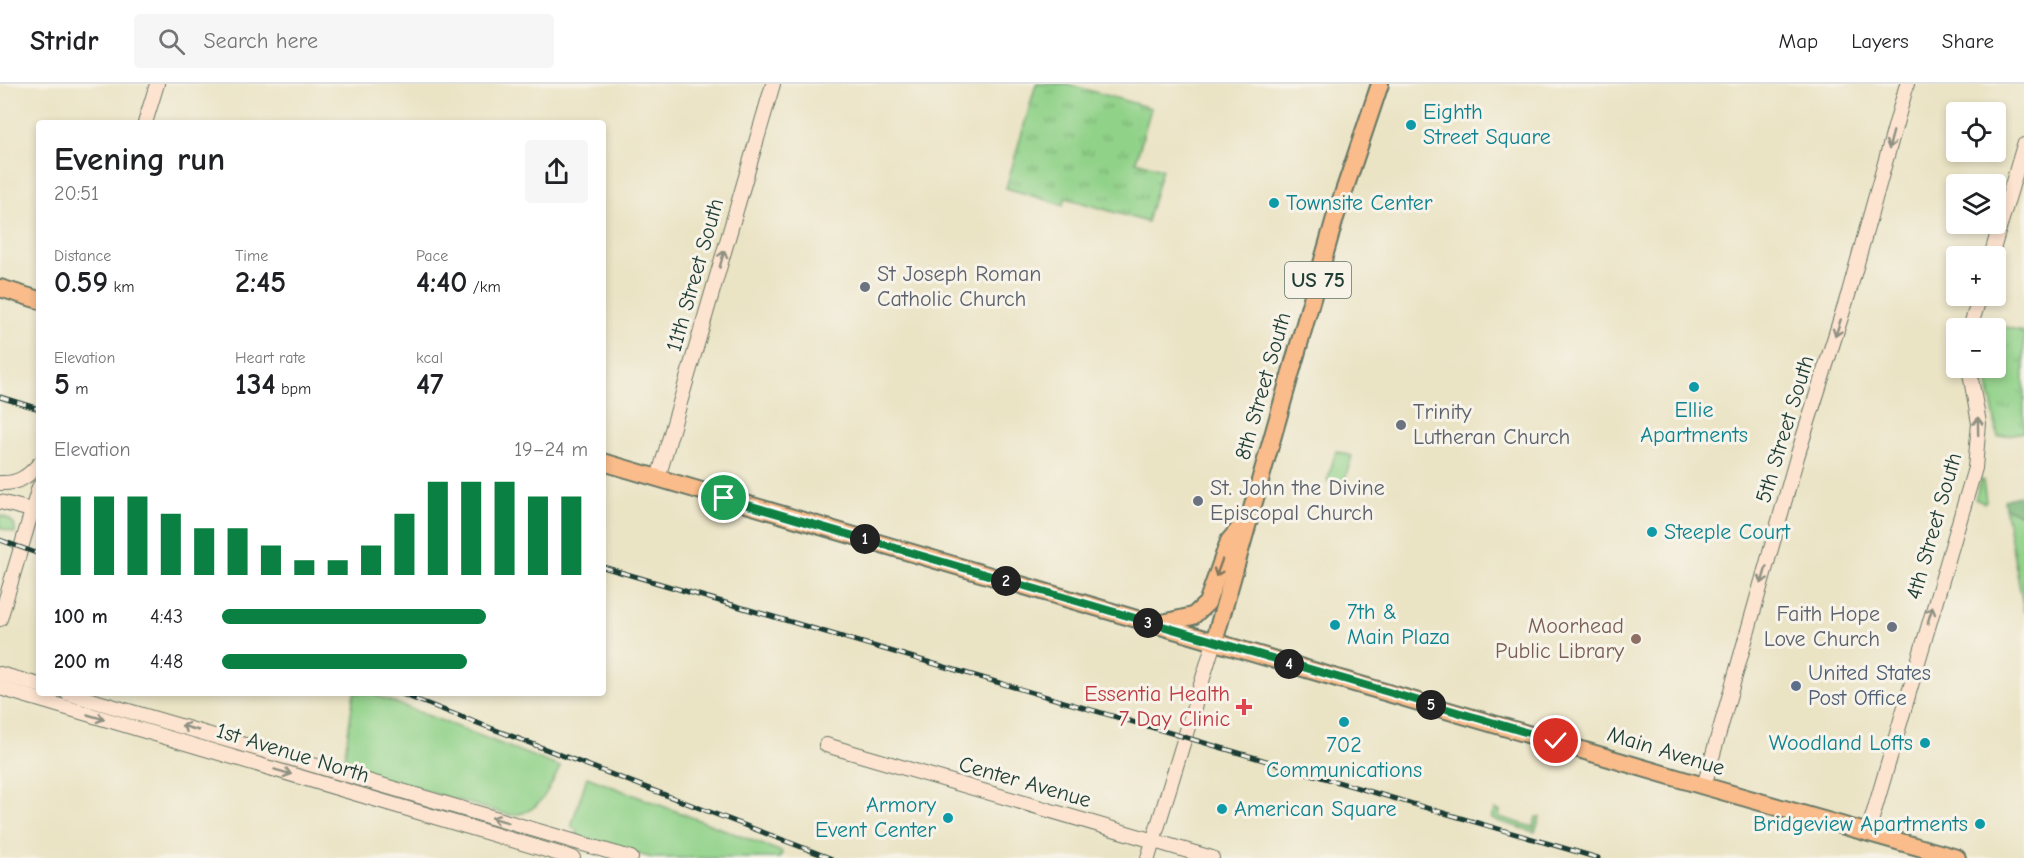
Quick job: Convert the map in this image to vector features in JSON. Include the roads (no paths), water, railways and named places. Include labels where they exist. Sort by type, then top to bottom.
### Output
[{"type":"main road","name":"8th Street South","points":[[1214,642],[1335,218],[1380,84]]},
{"type":"main road","points":[[0,288],[36,299]]},
{"type":"main road","name":"Main Avenue","points":[[606,463],[1704,786],[1957,858]]},
{"type":"main road","points":[[1154,625],[1180,621],[1192,616],[1207,603],[1229,541],[1248,518]]},
{"type":"street","points":[[146,120],[157,84]]},
{"type":"street","name":"11th Street South","points":[[658,478],[773,84]]},
{"type":"street","name":"5th Street South","points":[[1704,786],[1797,457],[1849,292],[1907,84]]},
{"type":"street","points":[[1994,246],[2024,145]]},
{"type":"street","name":"4th Street South","points":[[1868,832],[1975,468],[1979,423],[1971,378]]},
{"type":"street","points":[[0,483],[12,483],[26,477],[36,467]]},
{"type":"street","points":[[0,489],[36,511]]},
{"type":"street","points":[[0,502],[36,511]]},
{"type":"street","points":[[0,619],[36,511]]},
{"type":"street","name":"8th Street South","points":[[1148,858],[1214,642]]},
{"type":"street","points":[[0,674],[36,684]]},
{"type":"street","name":"1st Avenue North","points":[[0,688],[550,855],[573,858]]},
{"type":"street","name":"1st Avenue North","points":[[77,696],[631,858]]},
{"type":"street","name":"Center Avenue","points":[[826,745],[1212,858]]},
{"type":"street","points":[[550,855],[556,836]]},
{"type":"railway","points":[[0,397],[36,408]]},
{"type":"railway","points":[[0,540],[36,553]]},
{"type":"railway","points":[[606,568],[1598,858]]},
{"type":"railway","points":[[407,696],[830,858]]},
{"type":"place","name":"Eighth Street Square","points":[[1411,125]]},
{"type":"place","name":"Townsite Center","points":[[1274,203]]},
{"type":"place","name":"St Joseph Roman Catholic Church","points":[[865,287]]},
{"type":"place","name":"Ellie Apartments","points":[[1694,387]]},
{"type":"place","name":"Trinity Lutheran Church","points":[[1401,425]]},
{"type":"place","name":"St. John the Divine Episcopal Church","points":[[1198,501]]},
{"type":"place","name":"Steeple Court","points":[[1652,532]]},
{"type":"place","name":"7th & Main Plaza","points":[[1335,625]]},
{"type":"place","name":"Faith Hope Love Church","points":[[1892,627]]},
{"type":"place","name":"Moorhead Public Library","points":[[1636,639]]},
{"type":"place","name":"United States Post Office","points":[[1796,686]]},
{"type":"place","name":"Essentia Health 7 Day Clinic","points":[[1244,707]]},
{"type":"place","name":"702 Communications","points":[[1344,722]]},
{"type":"place","name":"Woodland Lofts","points":[[1925,743]]},
{"type":"place","name":"American Square","points":[[1222,809]]},
{"type":"place","name":"Armory Event Center","points":[[948,818]]},
{"type":"place","name":"Bridgeview Apartments","points":[[1980,824]]}]
